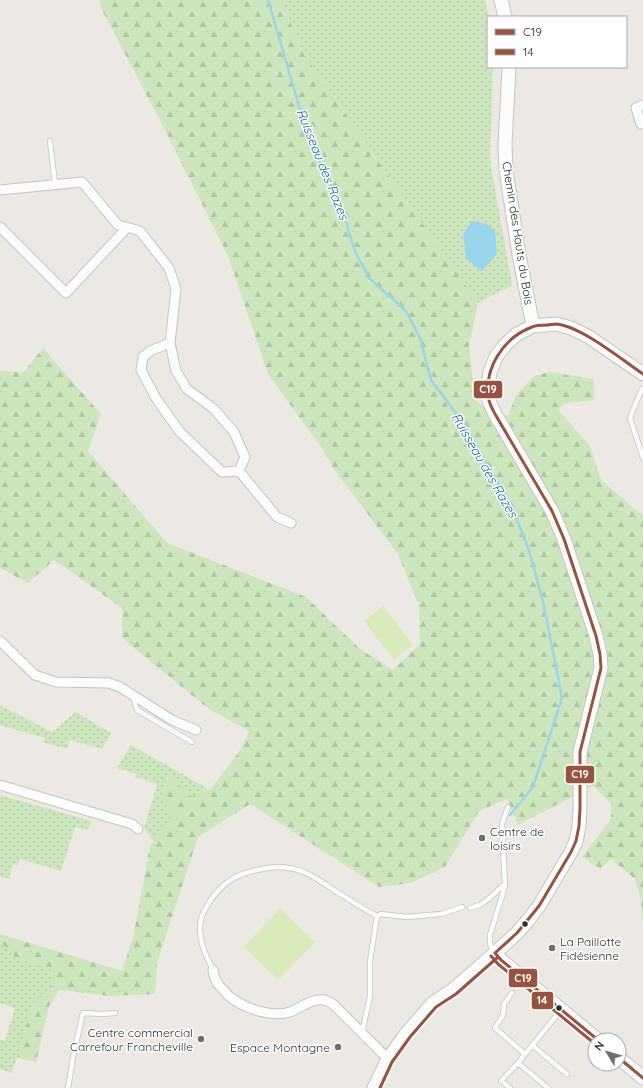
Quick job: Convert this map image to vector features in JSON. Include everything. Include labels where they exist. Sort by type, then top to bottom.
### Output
[{"type":"street","points":[[501,0],[505,16]]},
{"type":"street","name":"Chemin des Hauts du Bois","points":[[509,68],[505,144],[506,170],[519,255],[533,326]]},
{"type":"street","points":[[641,124],[636,108],[643,105]]},
{"type":"street","points":[[0,190],[82,182],[118,225],[140,231],[170,268],[176,289],[170,342],[176,371],[187,389],[214,409],[234,432],[245,457],[239,471]]},
{"type":"street","points":[[0,227],[66,294],[126,227]]},
{"type":"street","points":[[374,1088],[388,1059],[406,1034],[433,1003],[453,990],[495,954],[517,933],[536,910],[568,858],[576,841],[579,826],[580,752],[601,668],[600,654],[596,636],[564,539],[552,510],[494,414],[489,401],[488,387],[490,372],[496,357],[505,345],[517,334],[533,326],[556,324],[571,328],[589,337],[643,374]]},
{"type":"street","points":[[170,342],[150,351],[143,357],[141,370],[157,400],[180,432],[222,472],[239,471]]},
{"type":"street","points":[[239,471],[276,517],[291,523]]},
{"type":"street","points":[[0,641],[35,675],[56,682],[109,683],[120,686],[172,720],[196,730]]},
{"type":"street","points":[[0,785],[132,824],[138,829]]},
{"type":"street","points":[[495,954],[588,1032]]},
{"type":"street","points":[[213,970],[214,979],[219,987],[234,1001],[260,1012],[271,1014],[289,1012],[320,999],[327,1000],[333,1004],[388,1059]]},
{"type":"street","points":[[381,1088],[405,1048],[423,1024],[453,990]]},
{"type":"street","points":[[381,1088],[388,1059]]},
{"type":"street","points":[[627,1065],[643,1078]]},
{"type":"lane","points":[[50,141],[56,184]]},
{"type":"lane","points":[[643,388],[630,418],[643,458]]},
{"type":"lane","points":[[133,695],[137,710],[192,742]]},
{"type":"lane","points":[[495,954],[490,944],[490,935],[505,886],[502,824],[508,807]]},
{"type":"lane","points":[[213,970],[204,952],[201,941],[200,928],[202,914],[222,885],[237,876],[250,871],[278,866],[303,872],[319,880],[365,910],[377,916],[381,914],[407,917],[441,914],[462,907]]},
{"type":"lane","points":[[470,908],[480,905],[502,886],[505,886]]},
{"type":"lane","points":[[362,1033],[370,996],[370,961],[377,916]]},
{"type":"lane","points":[[512,993],[504,1004],[503,1015],[495,1028],[525,1054]]},
{"type":"lane","points":[[510,1088],[502,1081],[561,1009]]},
{"type":"lane","points":[[68,1088],[83,1013],[115,1013]]},
{"type":"lane","points":[[532,1045],[567,1074]]},
{"type":"lane","points":[[518,1063],[548,1088]]},
{"type":"green space","points":[[100,0],[281,0],[305,56],[478,303],[469,346],[475,400],[494,414],[508,415],[516,396],[534,376],[549,372],[594,379],[594,400],[565,403],[558,410],[590,446],[601,480],[638,512],[643,514],[643,922],[641,900],[635,879],[611,859],[600,869],[582,857],[611,819],[611,804],[593,786],[518,825],[507,799],[479,811],[445,867],[411,883],[379,887],[250,804],[198,837],[157,963],[155,994],[110,996],[59,990],[49,1006],[36,1062],[17,1058],[33,1003],[53,984],[50,968],[15,957],[5,946],[0,943],[0,934],[122,971],[133,938],[150,846],[175,818],[161,798],[169,776],[192,797],[205,787],[210,790],[241,749],[249,731],[209,709],[122,638],[122,608],[54,560],[28,583],[0,568],[0,370],[23,373],[43,348],[101,414],[88,451],[167,543],[306,597],[359,648],[393,670],[420,644],[419,606],[398,554],[333,468],[324,451],[268,374],[228,256],[166,132],[101,8]]},
{"type":"green space","points":[[281,0],[485,0],[489,16],[487,16],[487,68],[493,68],[490,160],[512,285],[478,303],[305,56]]},
{"type":"green space","points":[[383,606],[413,645],[394,660],[364,621]]},
{"type":"green space","points":[[0,705],[52,732],[76,712],[111,733],[102,749],[70,740],[67,749],[43,742],[45,738],[0,725]]},
{"type":"green space","points":[[131,745],[205,787],[192,798],[168,776],[161,798],[175,818],[154,842],[144,828],[157,784],[135,777],[136,774],[117,768]]},
{"type":"green space","points":[[0,795],[91,821],[88,830],[75,827],[61,871],[20,859],[18,865],[13,864],[9,879],[0,876]]},
{"type":"green space","points":[[280,909],[315,942],[278,980],[244,947]]},
{"type":"green space","points":[[0,943],[5,946],[15,957],[50,968],[53,984],[33,1003],[17,1058],[11,1073],[0,1069],[0,1040],[5,1041],[15,1008],[0,1003]]},
{"type":"water","points":[[472,221],[486,224],[495,230],[497,254],[482,271],[466,259],[463,234]]},
{"type":"waterway","name":"Ruisseau des Razes","points":[[268,0],[305,126],[325,173],[341,204],[354,249],[369,278],[406,311],[420,338],[431,380],[462,421],[512,507],[529,550],[544,606],[562,698],[533,787],[510,815]]},
{"type":"transit line","name":"C19","points":[[495,953],[517,933],[539,906],[576,841],[580,809],[580,752],[601,668],[596,636],[564,539],[552,511],[495,414],[489,400],[489,377],[497,356],[512,339],[534,326],[556,324],[566,326],[589,337],[643,374]]},
{"type":"transit line","name":"C19","points":[[495,953],[501,960],[588,1032]]},
{"type":"transit line","name":"14","points":[[491,956],[498,964],[587,1037]]},
{"type":"transit line","name":"14","points":[[380,1088],[392,1062],[410,1037],[436,1007],[456,994],[498,957]]},
{"type":"transit line","name":"C19","points":[[627,1065],[643,1078]]},
{"type":"place","name":"Centre de loisirs","points":[[482,838]]},
{"type":"place","name":"La Paillotte Fidésienne","points":[[552,948]]},
{"type":"place","name":"Centre commercial Carrefour Francheville","points":[[201,1039]]},
{"type":"place","name":"Espace Montagne","points":[[338,1047]]}]
